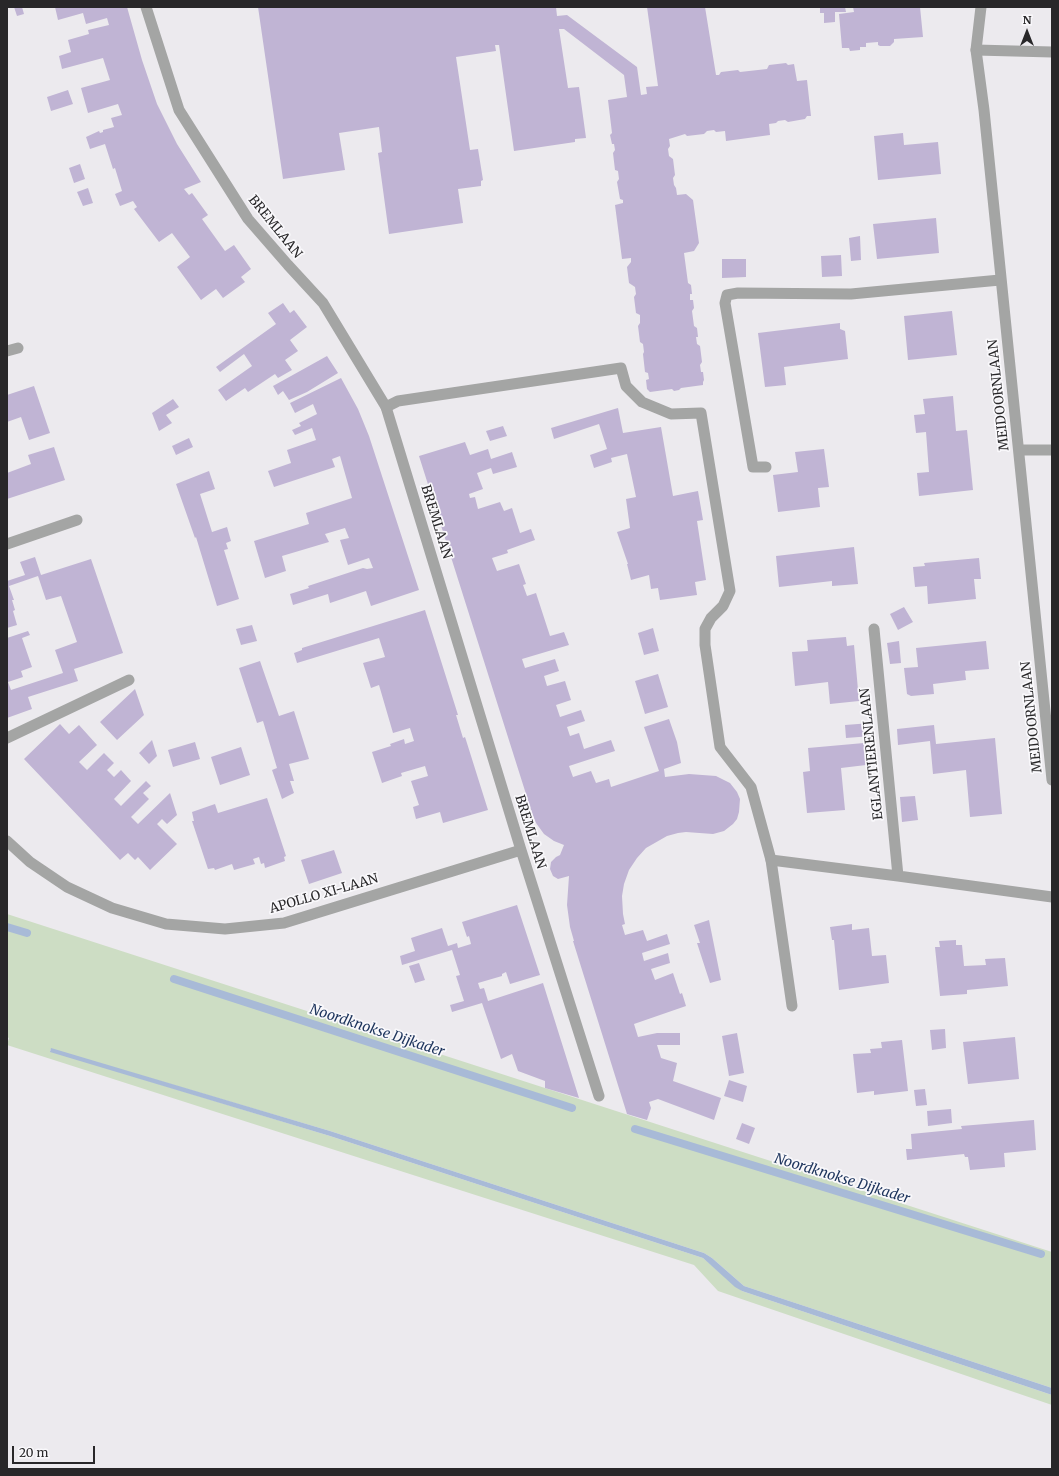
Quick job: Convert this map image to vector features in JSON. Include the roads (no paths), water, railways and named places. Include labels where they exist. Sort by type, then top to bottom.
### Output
[{"type":"street","name":"BREMLAAN","points":[[146,7],[178,110],[248,219],[323,303],[386,407],[521,850],[599,1096]]},
{"type":"street","name":"MEIDOORNLAAN","points":[[981,7],[976,50],[984,110],[1000,280],[1019,450],[1052,780]]},
{"type":"street","points":[[976,50],[1052,52]]},
{"type":"street","points":[[766,467],[753,467],[724,303],[727,295],[738,293],[851,294],[1000,280]]},
{"type":"street","points":[[7,351],[18,348]]},
{"type":"street","points":[[386,407],[398,401],[621,368],[626,386],[642,402],[671,414],[701,413],[730,592],[723,606],[711,618],[705,629],[705,645],[720,747],[751,787],[771,860],[792,1006]]},
{"type":"street","points":[[1019,450],[1052,450]]},
{"type":"street","points":[[7,544],[77,520]]},
{"type":"street","name":"EGLANTIERENLAAN","points":[[874,629],[898,876]]},
{"type":"street","points":[[7,738],[129,680]]},
{"type":"street","name":"APOLLO XI-LAAN","points":[[7,841],[30,862],[67,887],[112,908],[166,924],[225,929],[284,923],[521,850]]},
{"type":"street","points":[[771,860],[1052,896]]},
{"type":"water","points":[[51,1048],[330,1131],[704,1253],[712,1258],[744,1286],[1052,1388],[1052,1395],[742,1291],[735,1287],[703,1258],[330,1136],[50,1052]]},
{"type":"waterway","name":"Noordknokse Dijkader","points":[[7,927],[27,933]]},
{"type":"waterway","name":"Noordknokse Dijkader","points":[[174,979],[572,1108]]},
{"type":"waterway","name":"Noordknokse Dijkader","points":[[635,1129],[1041,1254]]}]
